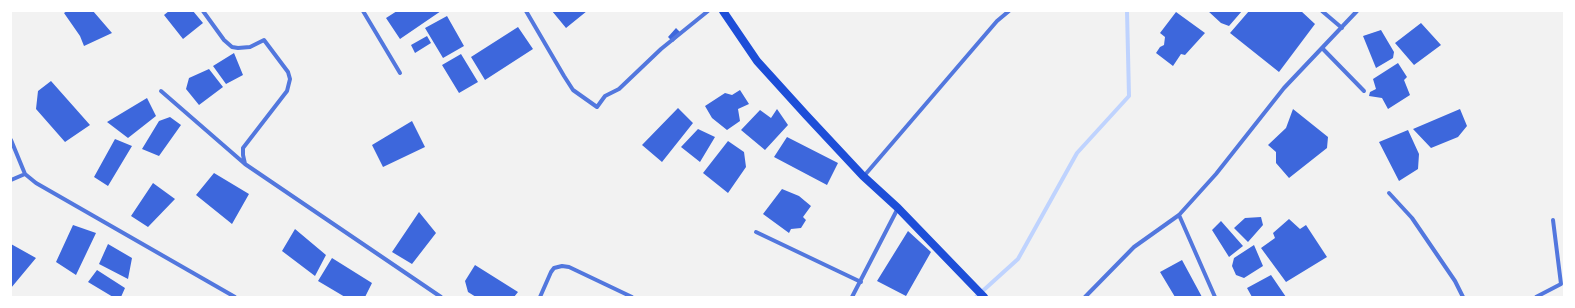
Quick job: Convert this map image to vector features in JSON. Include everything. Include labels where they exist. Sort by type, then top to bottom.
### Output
[{"type":"main road","points":[[723,11],[757,61],[863,176],[898,208],[984,297]]},
{"type":"street","points":[[203,11],[224,40],[232,47],[250,47],[264,40],[288,72],[290,79],[287,91],[244,148],[243,155],[246,164]]},
{"type":"street","points":[[363,11],[400,73]]},
{"type":"street","points":[[526,11],[573,90],[597,107],[605,96],[619,90],[661,49],[708,11]]},
{"type":"street","points":[[863,176],[997,21],[1009,11]]},
{"type":"street","points":[[1322,11],[1342,28]]},
{"type":"street","points":[[1085,297],[1134,247],[1179,215],[1216,174],[1284,88],[1323,49],[1357,11]]},
{"type":"street","points":[[1323,49],[1364,91]]},
{"type":"street","points":[[162,91],[246,164],[441,297]]},
{"type":"street","points":[[11,140],[25,174],[36,183],[235,297]]},
{"type":"street","points":[[11,180],[25,174]]},
{"type":"street","points":[[1389,193],[1412,218],[1455,281],[1463,297]]},
{"type":"street","points":[[852,297],[898,208]]},
{"type":"street","points":[[1179,215],[1214,297]]},
{"type":"street","points":[[1536,297],[1561,284],[1553,220]]},
{"type":"street","points":[[756,232],[861,282]]},
{"type":"street","points":[[540,297],[551,272],[554,268],[562,266],[569,267],[632,297]]},
{"type":"building","points":[[67,11],[93,11],[112,33],[84,46],[80,36],[64,13]]},
{"type":"building","points":[[169,11],[193,11],[203,23],[183,39],[164,15]]},
{"type":"building","points":[[397,11],[441,11],[400,39],[386,18]]},
{"type":"building","points":[[552,11],[587,11],[566,28]]},
{"type":"building","points":[[1208,11],[1242,11],[1229,26],[1221,23]]},
{"type":"building","points":[[1249,11],[1301,11],[1315,24],[1279,72],[1230,33]]},
{"type":"building","points":[[1176,12],[1205,33],[1185,55],[1181,54],[1173,66],[1156,53],[1160,47],[1164,45],[1165,37],[1160,33]]},
{"type":"building","points":[[447,16],[464,46],[443,58],[425,28]]},
{"type":"building","points":[[1421,23],[1441,45],[1414,65],[1395,43]]},
{"type":"building","points":[[518,27],[533,49],[485,80],[471,57]]},
{"type":"building","points":[[676,28],[681,33],[673,42],[668,37]]},
{"type":"building","points":[[1381,30],[1394,52],[1393,58],[1376,68],[1363,36]]},
{"type":"building","points":[[427,36],[431,43],[415,53],[411,45]]},
{"type":"building","points":[[234,53],[243,75],[226,84],[213,66]]},
{"type":"building","points":[[461,54],[478,82],[459,93],[442,65]]},
{"type":"building","points":[[1398,63],[1407,77],[1404,80],[1410,95],[1388,109],[1382,98],[1369,96],[1370,92],[1376,89],[1373,79]]},
{"type":"building","points":[[209,69],[223,87],[199,105],[186,89],[189,78]]},
{"type":"building","points":[[51,81],[90,125],[65,142],[36,109],[38,91]]},
{"type":"building","points":[[740,90],[749,104],[738,109],[740,121],[727,130],[712,118],[705,106],[725,93],[732,95]]},
{"type":"building","points":[[147,98],[156,116],[128,138],[107,122]]},
{"type":"building","points":[[678,108],[693,123],[662,162],[642,145]]},
{"type":"building","points":[[777,109],[788,125],[765,150],[741,130],[760,110],[771,118]]},
{"type":"building","points":[[1293,109],[1328,137],[1327,148],[1289,178],[1276,163],[1276,152],[1268,145],[1286,128]]},
{"type":"building","points":[[1460,109],[1467,126],[1458,137],[1431,148],[1413,129]]},
{"type":"building","points":[[170,117],[181,125],[159,156],[142,149],[159,121]]},
{"type":"building","points":[[412,121],[425,147],[383,167],[372,145]]},
{"type":"building","points":[[698,129],[715,137],[700,162],[681,147]]},
{"type":"building","points":[[1408,130],[1419,154],[1418,169],[1399,181],[1379,142]]},
{"type":"building","points":[[787,137],[838,163],[827,185],[774,157]]},
{"type":"building","points":[[115,139],[132,146],[108,186],[94,177]]},
{"type":"building","points":[[728,141],[744,152],[746,167],[728,193],[703,173]]},
{"type":"building","points":[[214,173],[249,194],[232,224],[196,195]]},
{"type":"building","points":[[153,183],[175,199],[148,227],[131,216]]},
{"type":"building","points":[[782,189],[799,196],[811,206],[803,217],[806,220],[801,228],[791,229],[789,233],[763,214]]},
{"type":"building","points":[[419,212],[436,233],[412,264],[392,252]]},
{"type":"building","points":[[1261,217],[1263,225],[1248,242],[1234,228],[1245,218]]},
{"type":"building","points":[[1289,219],[1300,229],[1306,225],[1327,257],[1286,282],[1261,248],[1275,238],[1273,233]]},
{"type":"building","points":[[1221,221],[1243,246],[1229,257],[1212,230]]},
{"type":"building","points":[[73,225],[96,233],[76,275],[56,262]]},
{"type":"building","points":[[295,229],[326,255],[315,276],[282,251]]},
{"type":"building","points":[[908,231],[931,252],[906,296],[877,281]]},
{"type":"building","points":[[11,244],[36,258],[11,288]]},
{"type":"building","points":[[108,244],[132,258],[128,279],[99,264]]},
{"type":"building","points":[[1254,245],[1263,266],[1244,278],[1236,275],[1232,266],[1234,258]]},
{"type":"building","points":[[332,258],[372,283],[365,297],[345,297],[318,281]]},
{"type":"building","points":[[1182,260],[1202,297],[1175,297],[1160,272]]},
{"type":"building","points":[[475,265],[518,292],[514,297],[476,297],[468,292],[465,281]]},
{"type":"building","points":[[97,270],[125,288],[121,297],[113,297],[88,282]]},
{"type":"building","points":[[1271,275],[1286,297],[1252,297],[1247,288]]},
{"type":"waterway","points":[[976,297],[1018,259],[1077,153],[1129,96],[1127,11]]}]
